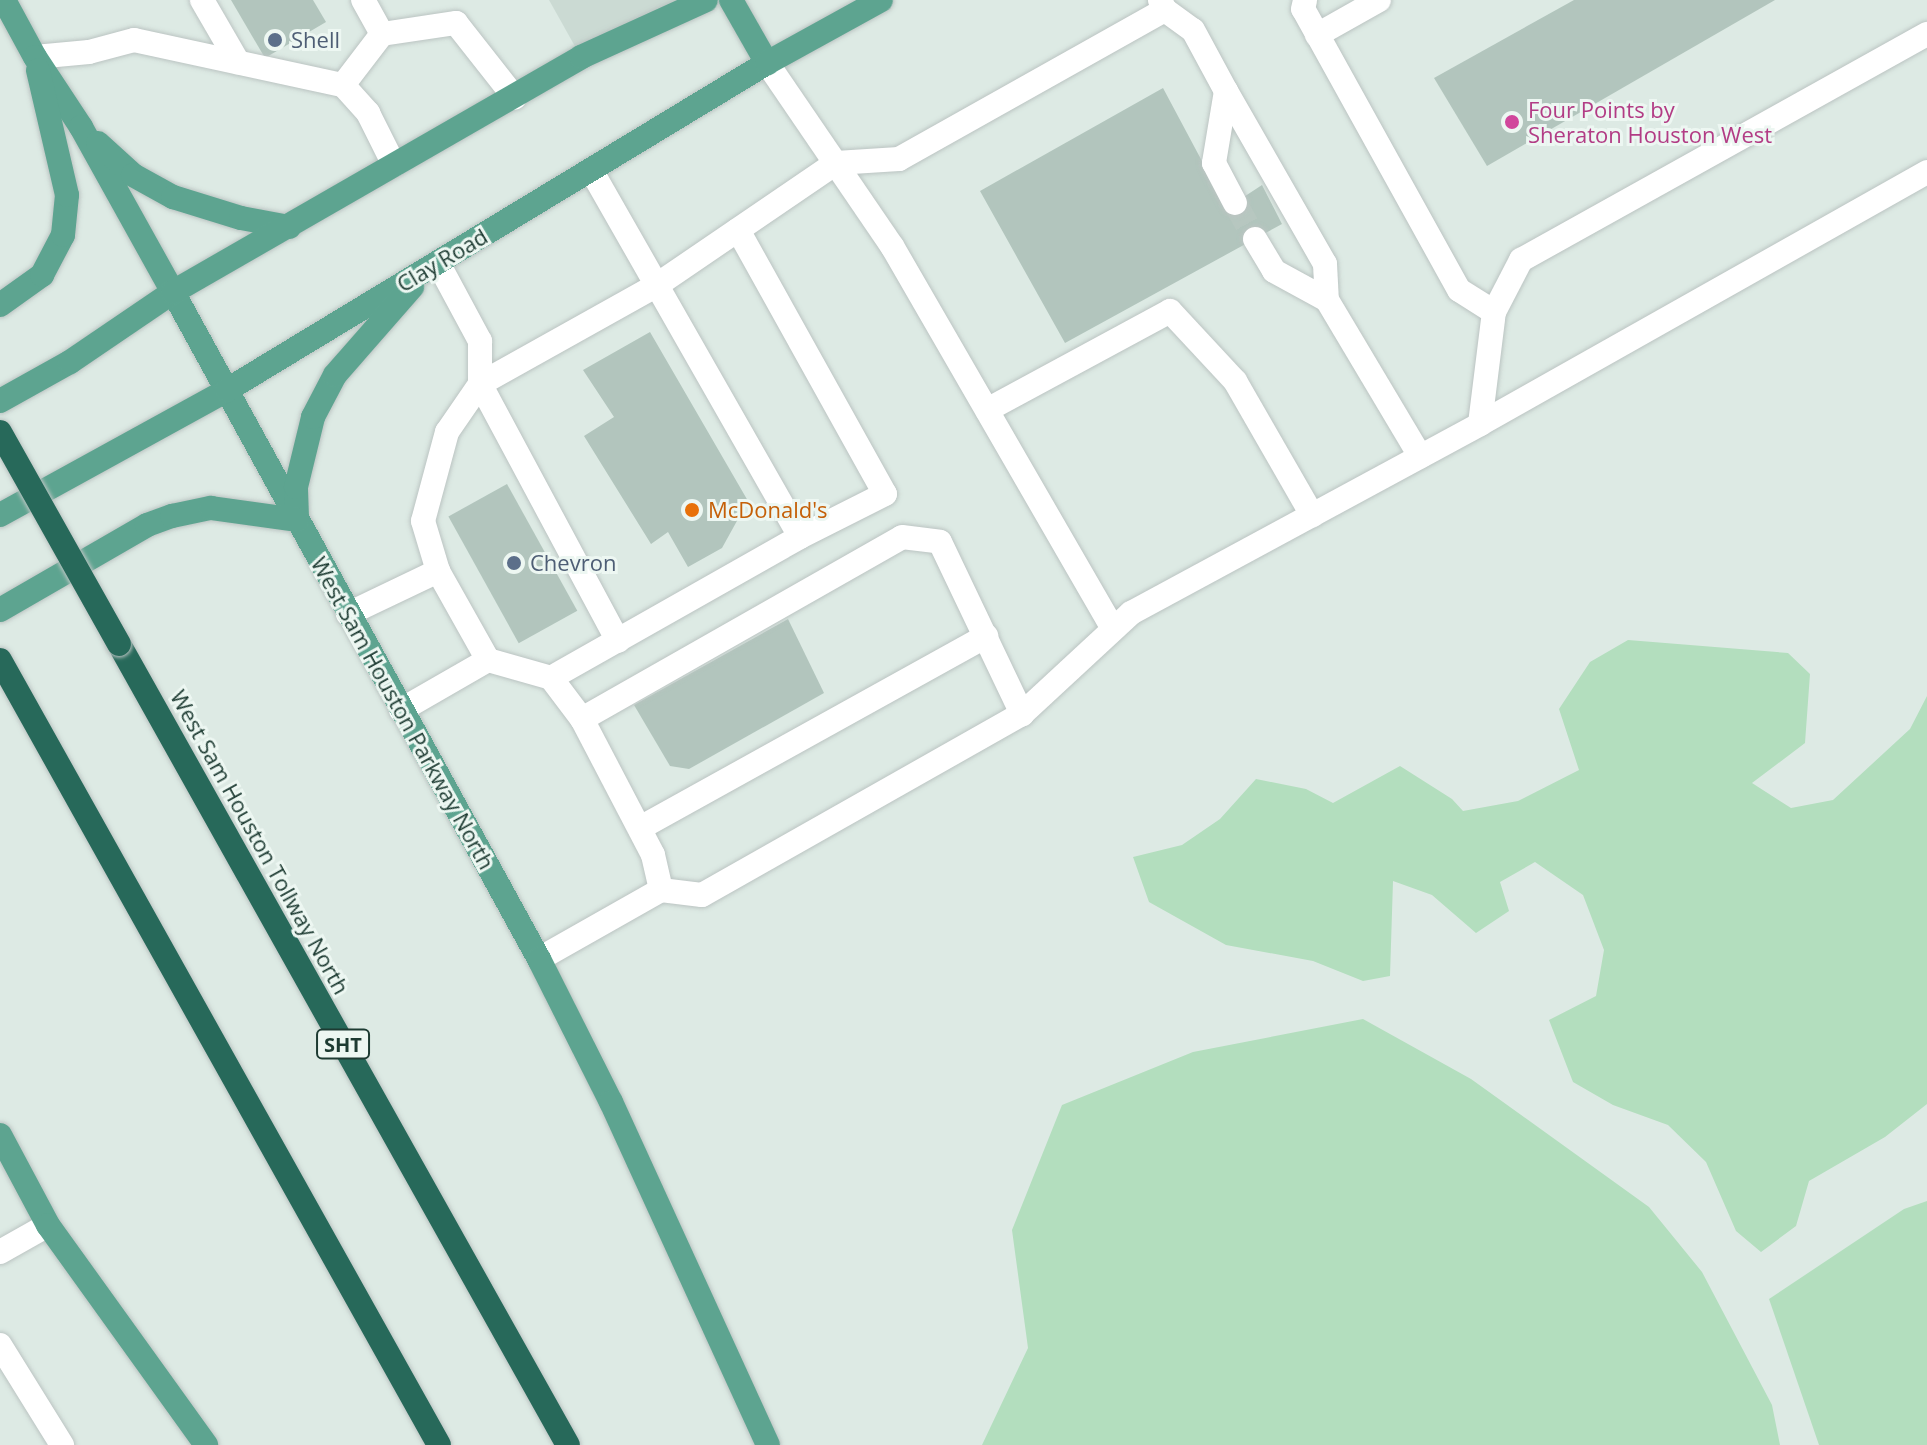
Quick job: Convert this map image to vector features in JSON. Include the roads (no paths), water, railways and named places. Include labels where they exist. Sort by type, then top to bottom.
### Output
[{"type":"highway","name":"West Sam Houston Tollway North","points":[[0,432],[568,1445]]},
{"type":"highway","points":[[0,660],[439,1445]]},
{"type":"main road","name":"West Sam Houston Parkway North","points":[[4,0],[35,57],[81,127],[539,959],[618,1116],[768,1445]]},
{"type":"main road","points":[[0,401],[70,362],[173,292],[515,98],[581,57],[706,0]]},
{"type":"main road","points":[[731,0],[767,63]]},
{"type":"main road","name":"Clay Road","points":[[0,515],[227,390],[767,63],[881,0]]},
{"type":"main road","points":[[0,305],[42,275],[63,235],[67,195],[35,57]]},
{"type":"main road","points":[[81,127],[133,175],[173,197],[241,218],[289,227]]},
{"type":"main road","points":[[0,610],[147,525],[172,516],[211,508],[297,520],[296,487],[313,417],[335,375],[433,266]]},
{"type":"main road","points":[[0,1135],[48,1225],[206,1445]]},
{"type":"lane","points":[[202,0],[238,62]]},
{"type":"lane","points":[[363,0],[382,34]]},
{"type":"lane","points":[[1305,0],[1303,9],[1459,290],[1494,312]]},
{"type":"lane","points":[[1317,35],[1379,0]]},
{"type":"lane","points":[[661,890],[653,855],[582,719],[551,678],[488,660],[438,571],[423,521],[447,432],[480,384],[657,285],[836,163],[899,159],[1162,5],[1193,30],[1325,264],[1327,300],[1420,456]]},
{"type":"lane","points":[[343,85],[382,34],[456,23],[515,98]]},
{"type":"lane","points":[[1480,424],[1494,312],[1521,260],[1927,34]]},
{"type":"lane","points":[[35,57],[89,52],[134,40],[343,85],[368,113],[394,165]]},
{"type":"lane","points":[[767,63],[892,246],[1113,629]]},
{"type":"lane","points":[[1226,91],[1214,163],[1235,203]]},
{"type":"lane","points":[[591,170],[800,537]]},
{"type":"lane","points":[[539,959],[661,890],[702,895],[1022,714],[1131,613],[1480,424],[1927,172]]},
{"type":"lane","points":[[551,678],[800,537],[885,494],[738,230]]},
{"type":"lane","points":[[1255,239],[1274,271],[1327,300]]},
{"type":"lane","points":[[433,266],[480,341],[480,384],[618,641]]},
{"type":"lane","points":[[987,410],[1170,311],[1235,381],[1312,515]]},
{"type":"lane","points":[[582,719],[902,537],[940,542],[1022,714]]},
{"type":"lane","points":[[348,614],[438,571]]},
{"type":"lane","points":[[640,828],[986,636]]},
{"type":"lane","points":[[401,710],[488,660]]},
{"type":"lane","points":[[0,1252],[48,1225]]},
{"type":"lane","points":[[0,1345],[62,1445]]},
{"type":"tunnel","points":[[1235,203],[1255,239]]},
{"type":"place","name":"Shell","points":[[275,40]]},
{"type":"place","name":"Four Points by Sheraton Houston West","points":[[1512,122]]},
{"type":"place","name":"McDonald's","points":[[692,510]]},
{"type":"place","name":"Chevron","points":[[514,563]]}]
